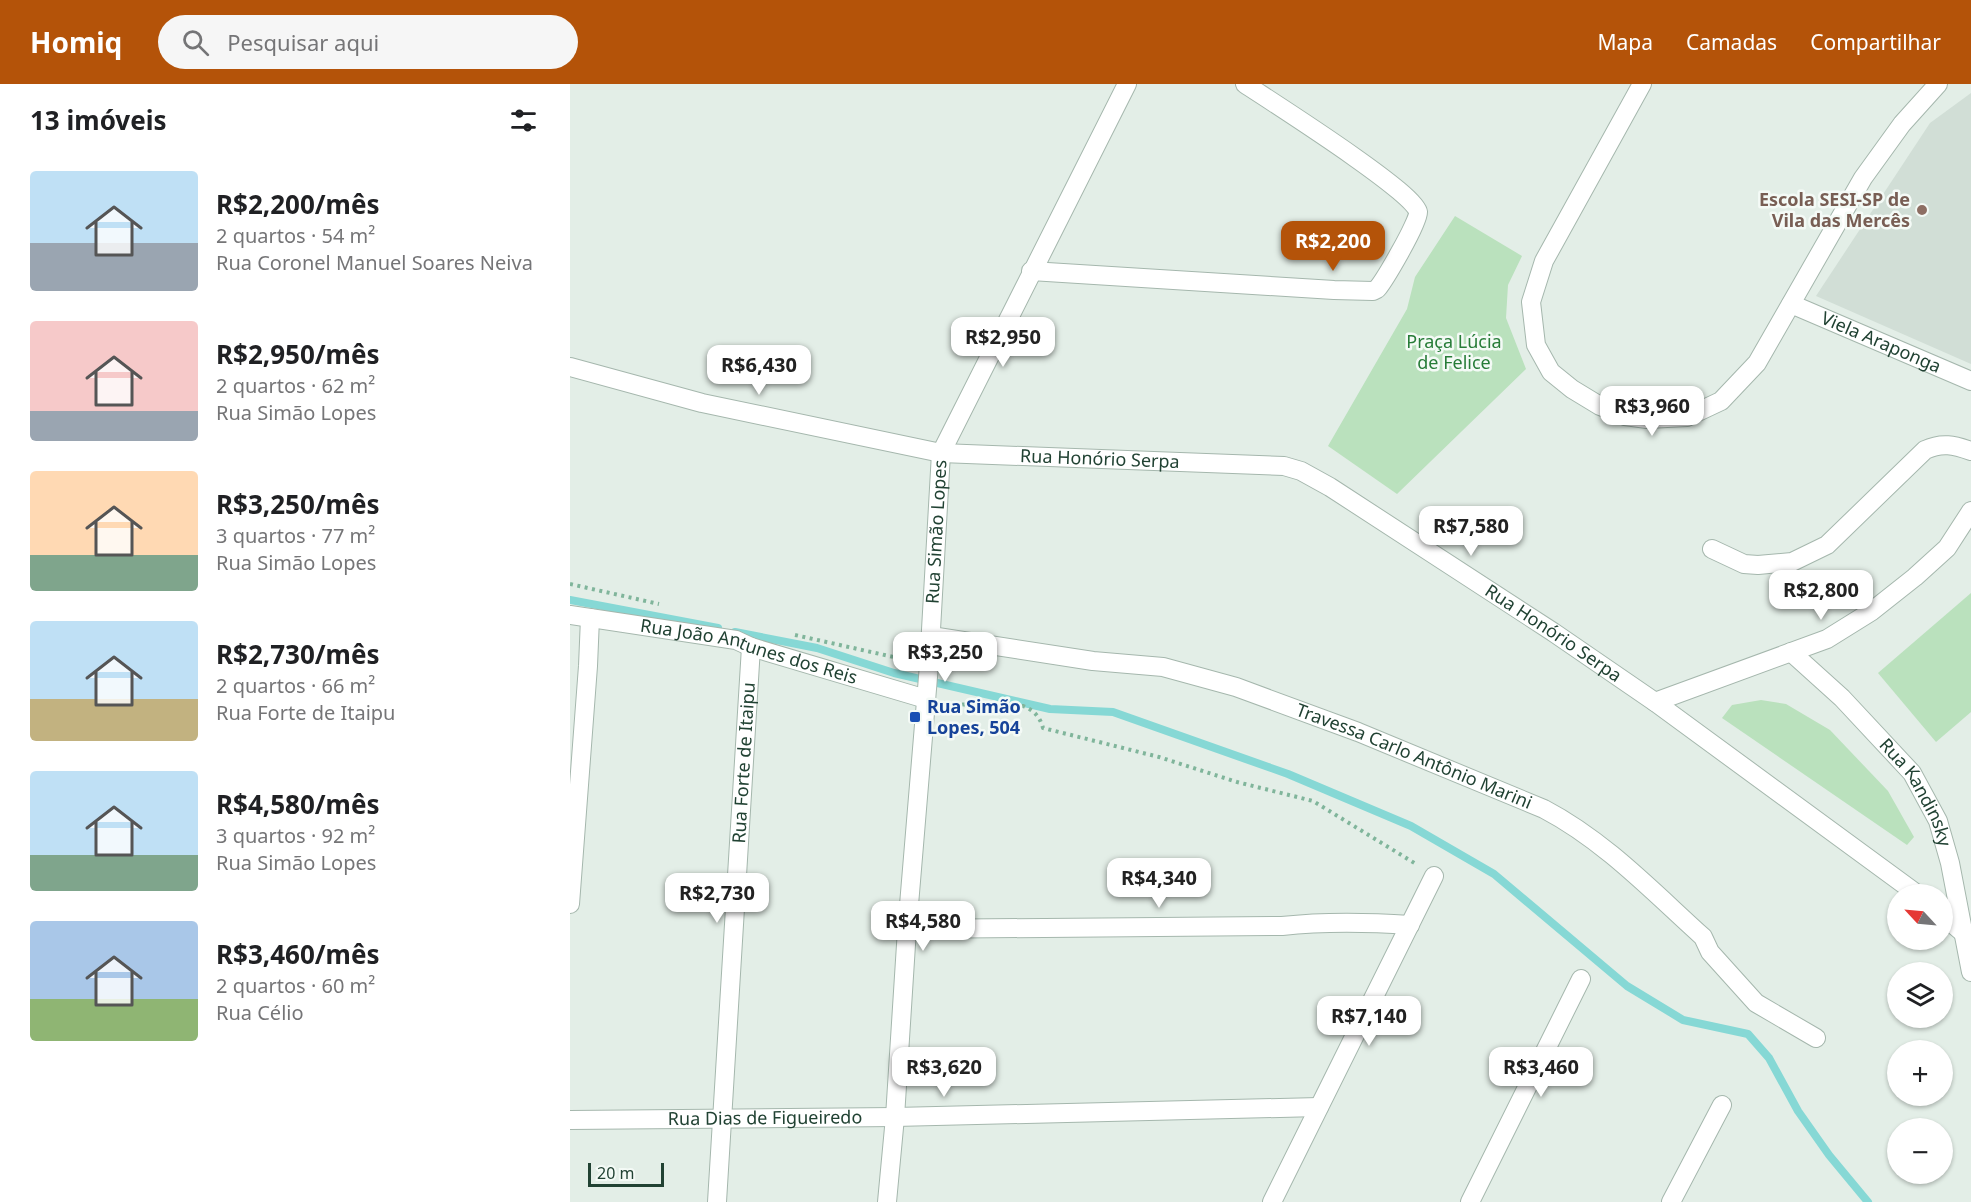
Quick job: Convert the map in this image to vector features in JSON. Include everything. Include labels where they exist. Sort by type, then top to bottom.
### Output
[{"type":"street","name":"Rua Simão Lopes","points":[[887,1202],[929,665],[941,453],[1127,84]]},
{"type":"street","points":[[1031,271],[1334,290],[1372,291],[1377,289],[1412,229],[1417,218],[1416,207],[1412,201],[1380,176],[1245,84]]},
{"type":"street","points":[[1642,84],[1544,261],[1531,302],[1536,345],[1551,372],[1572,389],[1600,406],[1625,416],[1647,419],[1687,417],[1721,400],[1757,363],[1863,178],[1902,124],[1938,84]]},
{"type":"street","name":"Viela Araponga","points":[[1791,304],[1971,381]]},
{"type":"street","name":"Rua Honório Serpa","points":[[570,367],[702,403],[941,453],[1284,466],[1301,471],[1330,487],[1553,632],[1655,702],[1903,884]]},
{"type":"street","points":[[1712,549],[1744,564],[1758,566],[1792,562],[1827,545],[1925,450],[1936,444],[1950,444],[1971,452]]},
{"type":"street","points":[[1655,702],[1827,639],[1872,611],[1947,548],[1971,511]]},
{"type":"street","name":"Rua João Antunes dos Reis","points":[[570,615],[729,639],[926,700]]},
{"type":"street","points":[[570,904],[590,618]]},
{"type":"street","name":"Travessa Carlo Antônio Marini","points":[[931,636],[1093,661],[1163,667],[1236,687],[1358,732],[1544,809],[1561,818],[1621,862],[1703,938],[1710,952],[1756,1003],[1816,1038]]},
{"type":"street","name":"Rua Forte de Itaipu","points":[[717,1202],[752,647]]},
{"type":"street","name":"Rua Kandinsky","points":[[1791,652],[1842,698],[1912,773],[1938,821],[1950,863],[1971,972]]},
{"type":"street","points":[[1272,1202],[1434,876]]},
{"type":"street","points":[[907,929],[1282,926],[1352,921],[1410,925]]},
{"type":"street","points":[[1953,924],[1962,932]]},
{"type":"street","points":[[1470,1202],[1581,979]]},
{"type":"street","points":[[1671,1202],[1722,1105]]},
{"type":"street","name":"Rua Dias de Figueiredo","points":[[570,1120],[895,1117],[1319,1107]]},
{"type":"path","points":[[926,700],[944,704],[1023,706],[1030,709],[1040,719],[1043,728],[1159,757],[1237,782],[1313,801],[1434,876]]},
{"type":"shaded area","name":"Escola SESI-SP de Vila das Mercês","points":[[1971,93],[1971,364],[1816,296],[1930,123]]},
{"type":"green space","name":"Praça Lúcia de Felice","points":[[1455,216],[1522,256],[1508,285],[1506,318],[1526,369],[1397,494],[1328,446],[1407,309],[1415,277]]},
{"type":"green space","points":[[1971,593],[1971,712],[1936,742],[1878,673]]},
{"type":"green space","points":[[1761,700],[1786,704],[1830,730],[1888,791],[1914,837],[1907,845],[1722,718],[1732,705]]},
{"type":"waterway","points":[[570,600],[718,628]]},
{"type":"waterway","points":[[735,632],[817,648],[894,673],[1050,709],[1113,712],[1288,774],[1411,826],[1494,874],[1627,986],[1683,1020],[1748,1034],[1769,1058],[1798,1111],[1829,1155],[1868,1202]]},
{"type":"place","name":"Escola SESI-SP de Vila das Mercês","points":[[1922,210]]},
{"type":"place","name":"Rua Simão Lopes, 504","points":[[915,717]]}]
